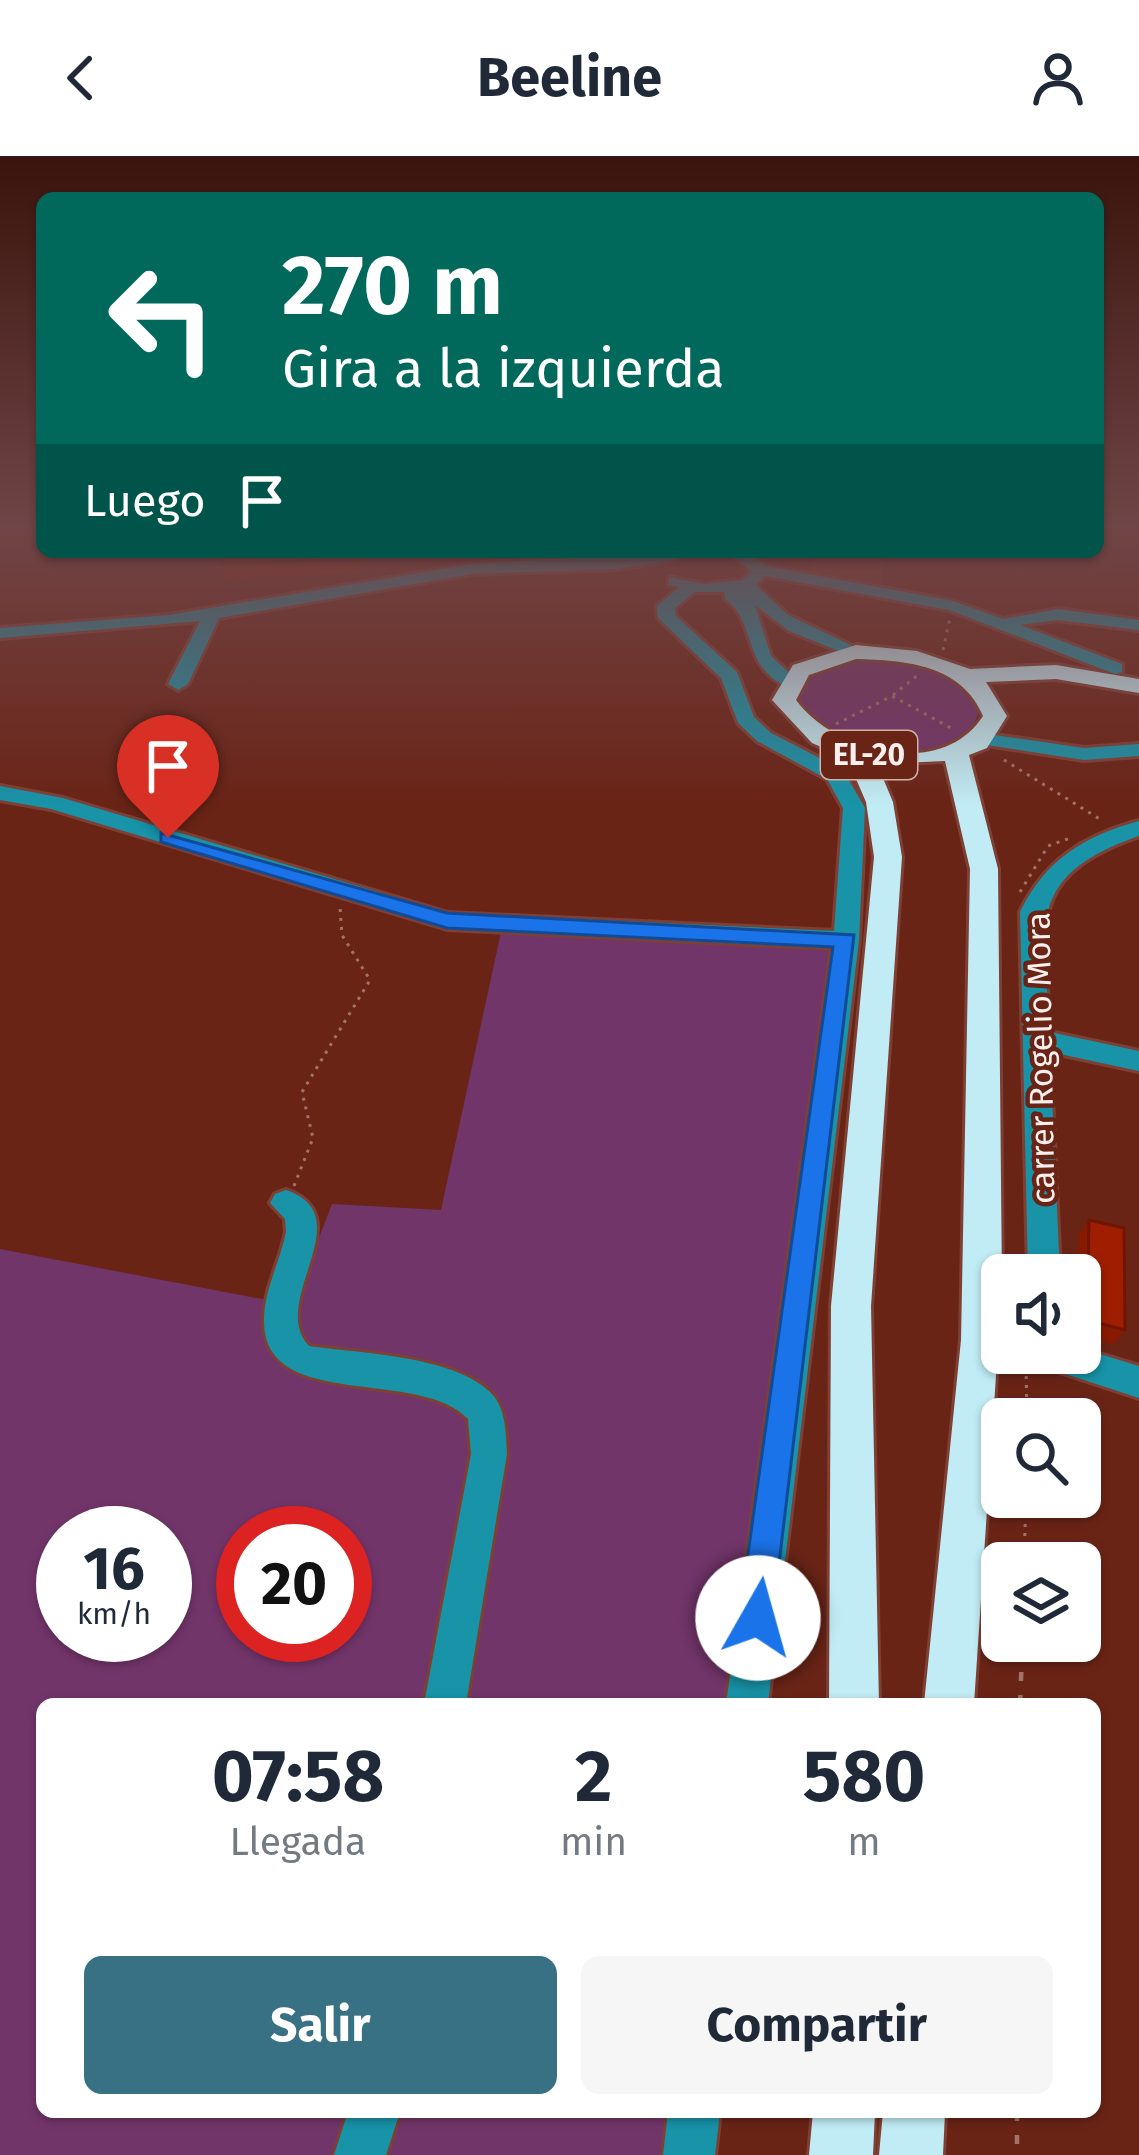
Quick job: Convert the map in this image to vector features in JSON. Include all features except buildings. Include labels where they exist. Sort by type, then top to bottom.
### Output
[{"type":"highway","points":[[788,681],[802,667],[856,652],[914,656],[965,676],[1056,672],[1139,686]]},
{"type":"highway","points":[[965,676],[993,709]]},
{"type":"highway","name":"EL-20","points":[[788,681],[784,700],[795,720],[820,739],[856,752],[908,759],[970,743],[984,869],[982,1340],[950,1698]]},
{"type":"highway","points":[[970,743],[1011,691],[1058,689],[1139,699]]},
{"type":"highway","name":"EL-20","points":[[854,1698],[851,1306],[888,856],[884,813],[873,776],[856,752]]},
{"type":"highway","points":[[841,2155],[844,2118]]},
{"type":"highway","points":[[911,2155],[914,2118]]},
{"type":"street","points":[[0,633],[190,619]]},
{"type":"street","points":[[178,684],[210,619]]},
{"type":"street","points":[[669,619],[730,676],[745,719],[764,737],[835,775],[854,808],[846,940],[748,1698]]},
{"type":"street","points":[[751,619],[762,658],[788,681]]},
{"type":"street","points":[[784,619],[856,652]]},
{"type":"street","points":[[997,619],[1115,668]]},
{"type":"street","points":[[1010,623],[1022,619]]},
{"type":"street","points":[[1093,619],[1139,625]]},
{"type":"street","points":[[993,709],[1008,731],[1057,744],[1139,746]]},
{"type":"street","points":[[970,743],[1084,754],[1139,746]]},
{"type":"street","points":[[0,793],[56,803],[350,895],[447,920],[846,940]]},
{"type":"street","name":"carrer Rogelio Mora","points":[[1044,1254],[1040,1040],[1032,912],[1045,879],[1083,849],[1139,828]]},
{"type":"street","points":[[1040,1040],[1139,1061]]},
{"type":"street","points":[[286,1203],[299,1213],[305,1236],[278,1329],[285,1349],[300,1360],[451,1389],[477,1402],[488,1423],[489,1454],[446,1698]]},
{"type":"street","points":[[1101,1371],[1139,1382]]},
{"type":"street","points":[[360,2155],[372,2118]]},
{"type":"street","points":[[689,2155],[693,2118]]},
{"type":"path","points":[[942,658],[949,619]]},
{"type":"path","points":[[825,728],[892,696],[925,669]]},
{"type":"path","points":[[892,696],[1108,825]]},
{"type":"path","points":[[286,1203],[316,1144],[316,1126],[302,1092],[370,980],[338,920],[350,895]]},
{"type":"path","points":[[1020,1698],[1021,1662]]},
{"type":"path","points":[[1017,2118],[1017,2155]]},
{"type":"shaded area","points":[[854,657],[926,667],[957,682],[979,711],[970,729],[936,749],[913,753],[866,749],[828,735],[793,704],[809,670]]},
{"type":"shaded area","points":[[501,932],[835,944],[733,1698],[36,1698],[36,2118],[676,2118],[671,2155],[0,2155],[0,1249],[293,1305],[332,1204],[441,1210]]},
{"type":"route","points":[[168,838],[410,913],[447,920],[846,940],[758,1618]]}]
